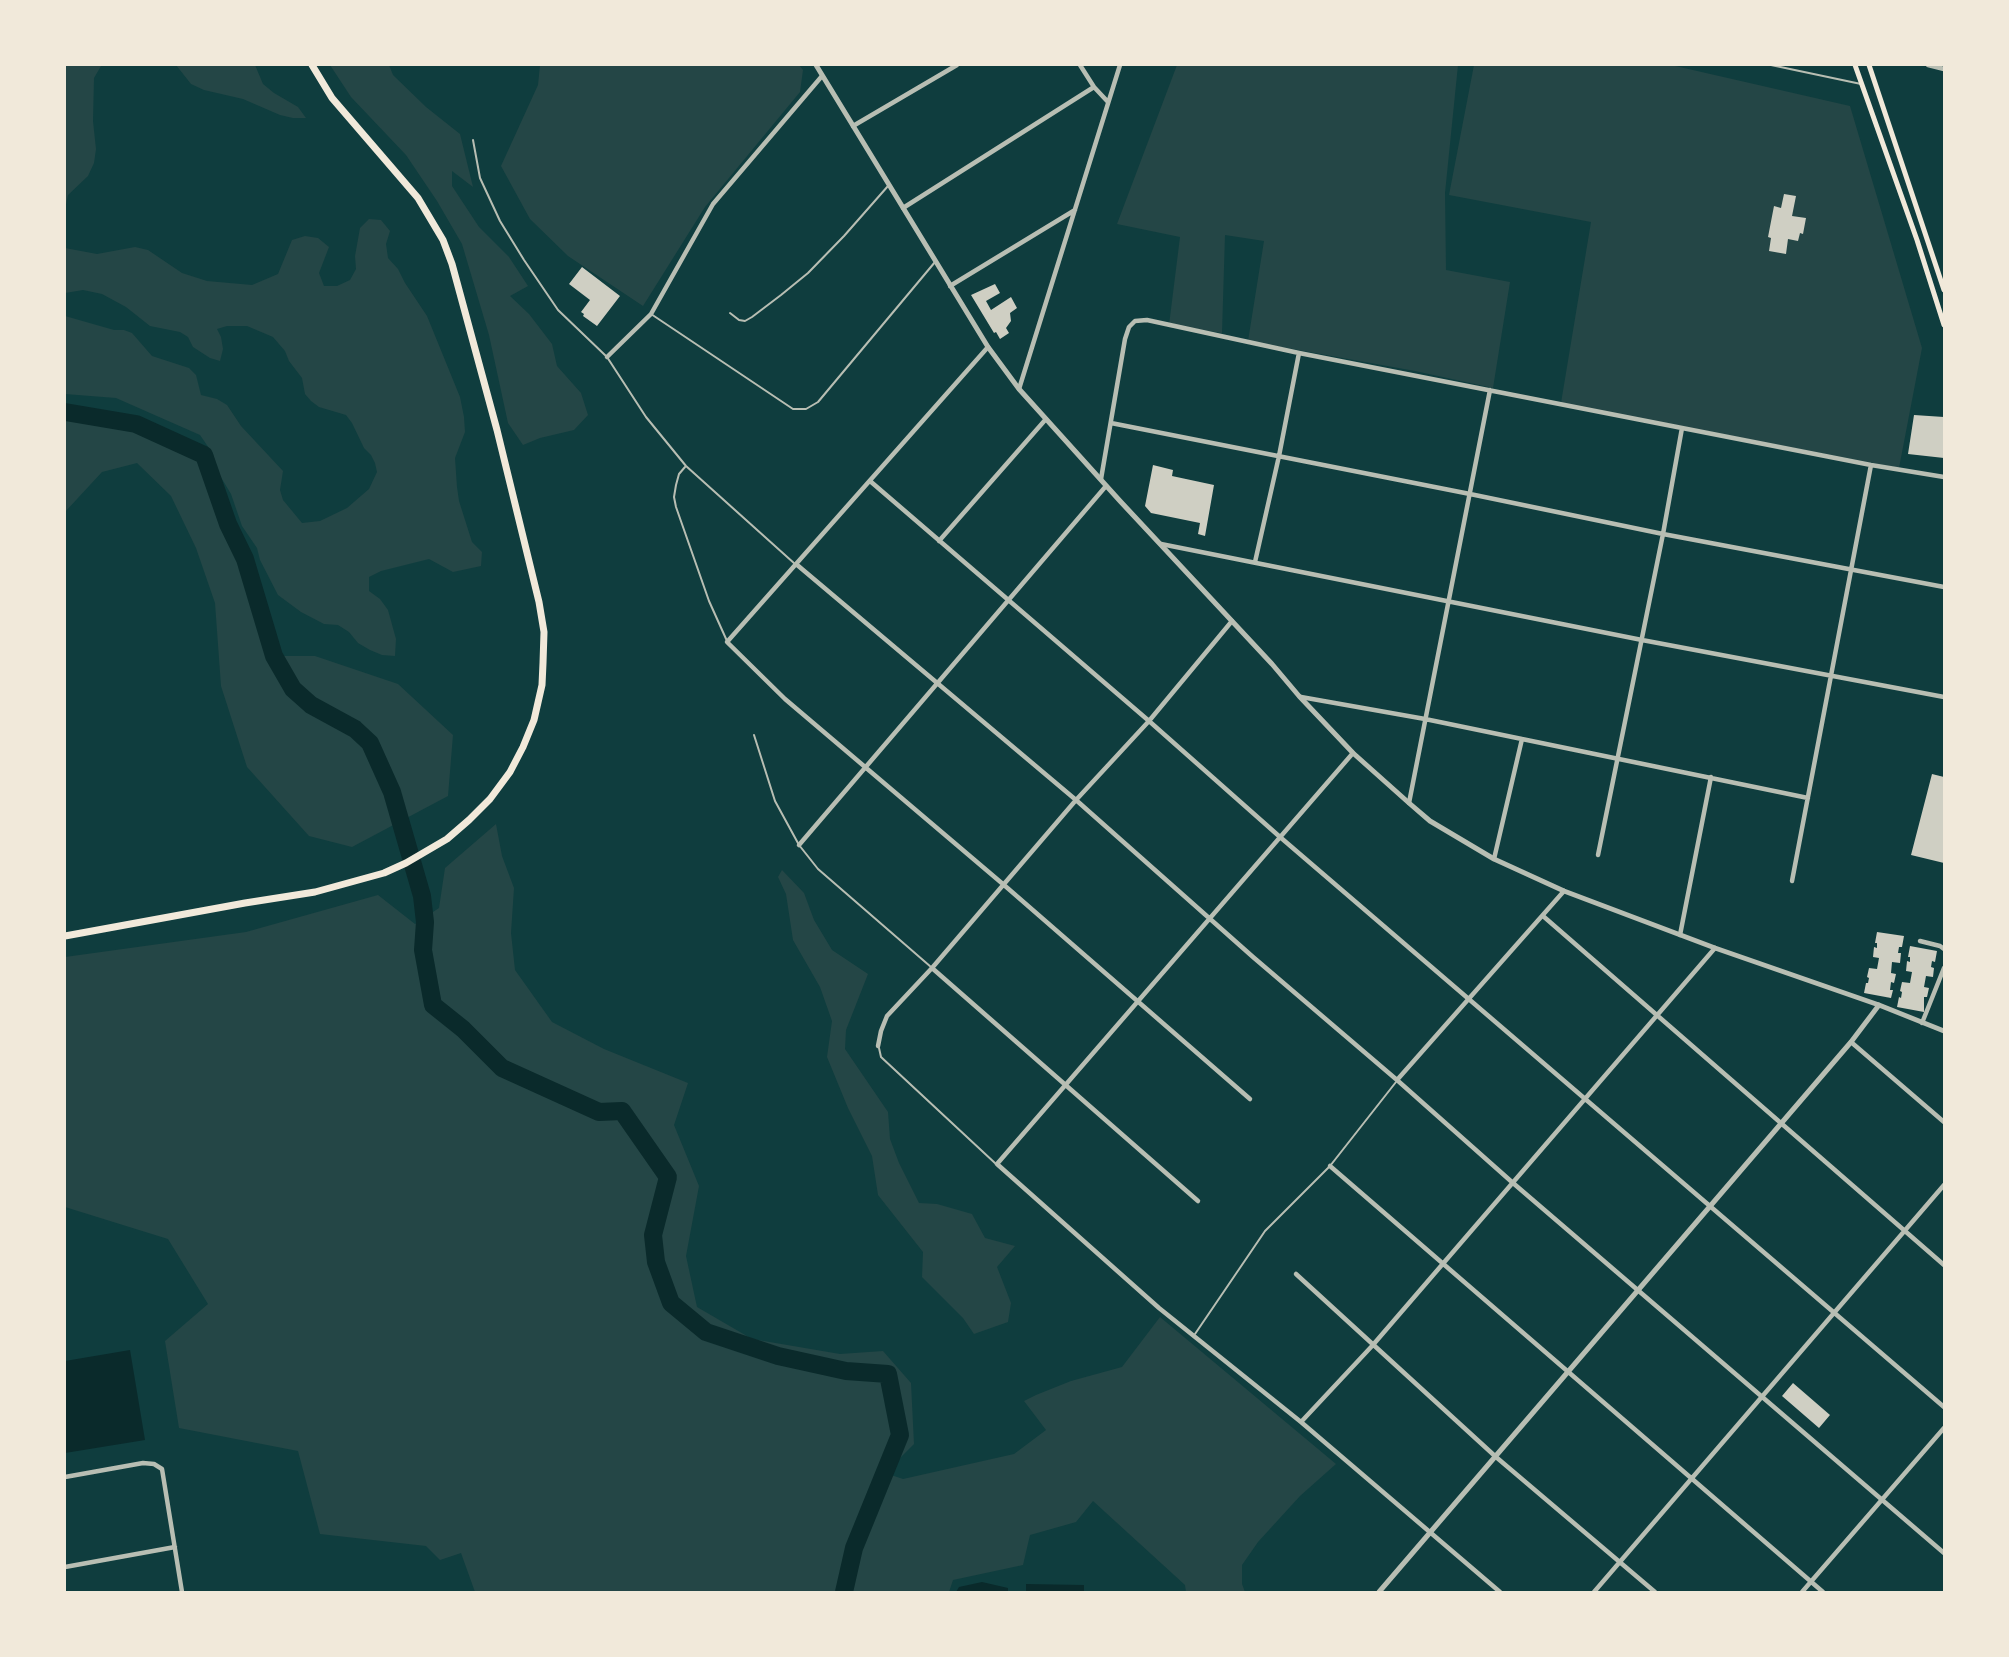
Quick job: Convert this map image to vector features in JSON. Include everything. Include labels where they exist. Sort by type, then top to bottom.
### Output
[{"type":"highway","points":[[65,936],[315,892],[384,873],[427,853],[468,820],[510,772],[534,720],[544,663],[544,632],[539,603],[498,430],[453,264],[443,240],[418,198],[332,98],[312,65]]},
{"type":"main road","points":[[1855,65],[1944,325]]},
{"type":"main road","points":[[1870,65],[1944,290]]},
{"type":"street","points":[[816,65],[988,347],[1019,389],[1353,753],[1430,821],[1494,859],[1564,891],[1944,1031]]},
{"type":"street","points":[[853,126],[957,65]]},
{"type":"street","points":[[1080,65],[1094,88],[1108,102]]},
{"type":"street","points":[[1019,389],[1120,65]]},
{"type":"street","points":[[1928,65],[1944,69]]},
{"type":"street","points":[[607,357],[651,314],[713,204],[822,76]]},
{"type":"street","points":[[902,209],[1094,88]]},
{"type":"street","points":[[950,286],[1075,210]]},
{"type":"street","points":[[1101,479],[1125,339],[1129,327],[1135,321],[1147,320],[1299,353],[1944,477]]},
{"type":"street","points":[[988,347],[727,642],[785,699],[1250,1099]]},
{"type":"street","points":[[1255,562],[1299,353]]},
{"type":"street","points":[[1409,803],[1490,390]]},
{"type":"street","points":[[939,541],[1047,419]]},
{"type":"street","points":[[1111,423],[1944,587]]},
{"type":"street","points":[[1598,855],[1664,534],[1682,428]]},
{"type":"street","points":[[1792,881],[1871,465]]},
{"type":"street","points":[[870,481],[1944,1407]]},
{"type":"street","points":[[799,845],[1106,486]]},
{"type":"street","points":[[1161,544],[1944,697]]},
{"type":"street","points":[[796,564],[1076,800],[1513,1183],[1944,1553]]},
{"type":"street","points":[[878,1046],[887,1016],[932,968],[1076,800],[1149,721],[1232,621]]},
{"type":"street","points":[[1300,696],[1808,798]]},
{"type":"street","points":[[1494,859],[1522,739]]},
{"type":"street","points":[[1353,753],[997,1164],[1159,1308],[1301,1422],[1500,1592]]},
{"type":"street","points":[[1680,935],[1711,777]]},
{"type":"street","points":[[1397,1080],[1564,891]]},
{"type":"street","points":[[1543,916],[1944,1265]]},
{"type":"street","points":[[1920,941],[1944,949]]},
{"type":"street","points":[[1301,1422],[1373,1346],[1715,948]]},
{"type":"street","points":[[932,968],[1198,1200]]},
{"type":"street","points":[[1922,1023],[1944,968]]},
{"type":"street","points":[[1379,1592],[1782,1123],[1879,1006]]},
{"type":"street","points":[[1851,1042],[1944,1122]]},
{"type":"street","points":[[1330,1166],[1823,1592]]},
{"type":"street","points":[[1594,1592],[1944,1185]]},
{"type":"street","points":[[1296,1275],[1496,1457],[1655,1592]]},
{"type":"street","points":[[1802,1592],[1944,1428]]},
{"type":"street","points":[[65,1477],[143,1463],[154,1464],[162,1469],[182,1592]]},
{"type":"street","points":[[65,1567],[175,1547]]},
{"type":"lane","points":[[1771,65],[1862,84]]},
{"type":"lane","points":[[473,140],[480,178],[500,221],[558,310],[607,357],[654,428],[686,466],[796,564]]},
{"type":"lane","points":[[730,313],[745,321],[781,295],[808,273],[888,186]]},
{"type":"lane","points":[[651,314],[793,409],[806,409],[818,402],[935,262]]},
{"type":"lane","points":[[686,466],[679,474],[676,485],[676,507],[709,601],[727,642]]},
{"type":"lane","points":[[754,735],[775,801],[799,845],[818,869],[932,968]]},
{"type":"lane","points":[[878,1046],[881,1057],[997,1164]]},
{"type":"lane","points":[[1194,1335],[1265,1231],[1330,1166],[1397,1080]]},
{"type":"shaded area","points":[[65,65],[108,65],[101,66],[94,78],[94,163],[88,176],[68,195],[65,209]]},
{"type":"shaded area","points":[[176,65],[255,65],[263,84],[298,107],[306,118],[280,115],[243,99],[204,90],[191,84]]},
{"type":"shaded area","points":[[330,65],[389,65],[393,75],[426,107],[460,134],[473,187],[452,171],[452,186],[479,227],[509,257],[528,286],[510,296],[529,314],[552,344],[557,366],[581,393],[588,415],[574,430],[523,445],[508,423],[489,335],[462,244],[406,155],[351,97]]},
{"type":"shaded area","points":[[540,65],[799,65],[803,70],[800,92],[705,207],[643,306],[568,256],[530,219],[501,166],[538,85]]},
{"type":"shaded area","points":[[1177,65],[1458,65],[1445,193],[1446,270],[1510,282],[1493,388],[1248,341],[1264,241],[1225,235],[1222,333],[1169,325],[1180,237],[1117,224]]},
{"type":"shaded area","points":[[1474,65],[1671,65],[1850,106],[1922,348],[1899,468],[1561,403],[1591,222],[1449,195]]},
{"type":"shaded area","points":[[369,219],[381,220],[390,231],[386,244],[388,258],[398,269],[427,316],[460,397],[465,432],[455,458],[457,487],[472,542],[482,552],[481,566],[453,572],[429,559],[381,571],[369,577],[369,591],[380,599],[388,610],[396,639],[395,656],[370,650],[338,625],[324,624],[301,612],[278,595],[260,560],[257,548],[242,526],[231,494],[216,469],[213,454],[200,435],[116,398],[65,394],[65,316],[132,333],[152,356],[189,368],[196,375],[201,395],[227,405],[241,426],[283,471],[280,490],[283,500],[302,523],[320,521],[347,508],[369,489],[377,472],[375,463],[346,415],[319,407],[305,394],[302,378],[273,337],[247,326],[217,329],[223,349],[220,361],[210,358],[193,347],[188,337],[180,332],[150,326],[126,307],[102,294],[83,290],[65,293],[65,248],[97,254],[135,247],[148,250],[182,273],[207,281],[252,285],[278,274],[292,240],[305,236],[318,238],[329,247],[319,273],[324,286],[337,286],[350,280],[356,269],[355,256],[360,228]]},
{"type":"shaded area","points":[[65,412],[136,424],[204,455],[228,524],[245,559],[274,656],[315,656],[398,684],[453,735],[448,796],[352,847],[309,836],[247,767],[221,686],[215,603],[196,548],[171,496],[137,463],[102,472],[65,512]]},
{"type":"shaded area","points":[[496,824],[502,856],[514,888],[511,933],[515,970],[552,1022],[604,1049],[688,1083],[674,1125],[699,1186],[686,1256],[697,1307],[752,1339],[840,1354],[883,1351],[911,1383],[914,1444],[885,1473],[903,1479],[1014,1454],[1046,1430],[1024,1401],[1071,1381],[1122,1367],[1160,1317],[1336,1464],[1300,1496],[1258,1542],[1242,1565],[1245,1592],[1186,1592],[1185,1585],[1093,1501],[1076,1522],[1030,1535],[1023,1565],[953,1580],[949,1592],[475,1592],[461,1553],[440,1560],[426,1546],[320,1534],[298,1451],[179,1428],[165,1341],[208,1304],[168,1239],[65,1207],[65,957],[246,932],[378,895],[415,924],[439,908],[445,868]]},
{"type":"shaded area","points":[[782,870],[804,893],[814,920],[832,950],[868,974],[846,1030],[845,1049],[888,1112],[890,1139],[919,1203],[937,1204],[972,1214],[985,1238],[1015,1246],[997,1267],[1011,1303],[1008,1322],[974,1334],[963,1318],[922,1277],[923,1252],[878,1195],[872,1156],[827,1057],[832,1021],[820,987],[793,940],[786,894],[778,877]]},
{"type":"shaded area","points":[[130,1350],[145,1440],[65,1453],[65,1361]]},
{"type":"shaded area","points":[[982,1582],[1008,1588],[1008,1592],[956,1592],[959,1587]]},
{"type":"shaded area","points":[[1026,1584],[1084,1585],[1084,1592],[1026,1592]]},
{"type":"building","points":[[1784,194],[1796,196],[1792,216],[1806,218],[1803,234],[1800,233],[1798,241],[1788,239],[1786,254],[1769,251],[1771,238],[1768,237],[1774,206],[1781,208]]},
{"type":"building","points":[[582,267],[620,296],[597,326],[581,312],[590,300],[569,284]]},
{"type":"building","points":[[995,284],[1000,293],[986,301],[991,310],[1011,297],[1017,308],[1010,313],[1011,321],[1006,328],[1009,333],[1000,339],[971,295]]},
{"type":"building","points":[[1914,415],[1944,417],[1944,458],[1908,454]]},
{"type":"building","points":[[1153,465],[1173,470],[1172,476],[1214,485],[1205,536],[1198,534],[1200,523],[1151,513],[1145,506]]},
{"type":"building","points":[[1932,774],[1944,777],[1944,863],[1911,855]]},
{"type":"building","points":[[1877,932],[1904,936],[1898,953],[1901,953],[1900,963],[1892,962],[1891,973],[1896,974],[1894,983],[1891,982],[1891,998],[1864,993],[1869,968],[1877,969],[1879,958],[1873,957],[1874,947],[1877,948]]},
{"type":"building","points":[[1910,946],[1937,951],[1931,967],[1934,968],[1933,977],[1926,976],[1924,987],[1929,988],[1927,997],[1924,997],[1924,1012],[1897,1007],[1899,997],[1901,998],[1902,982],[1910,983],[1912,972],[1906,971],[1907,961],[1910,962]]},
{"type":"building","points":[[1793,1383],[1830,1415],[1819,1428],[1782,1396]]},
{"type":"waterway","points":[[65,412],[136,424],[204,455],[228,524],[245,559],[274,656],[293,689],[311,705],[355,729],[370,743],[392,792],[422,896],[425,922],[423,950],[433,1005],[463,1029],[502,1068],[599,1112],[622,1111],[668,1177],[653,1235],[656,1262],[671,1303],[706,1332],[778,1356],[846,1371],[888,1374],[900,1435],[854,1548],[844,1592]]}]
